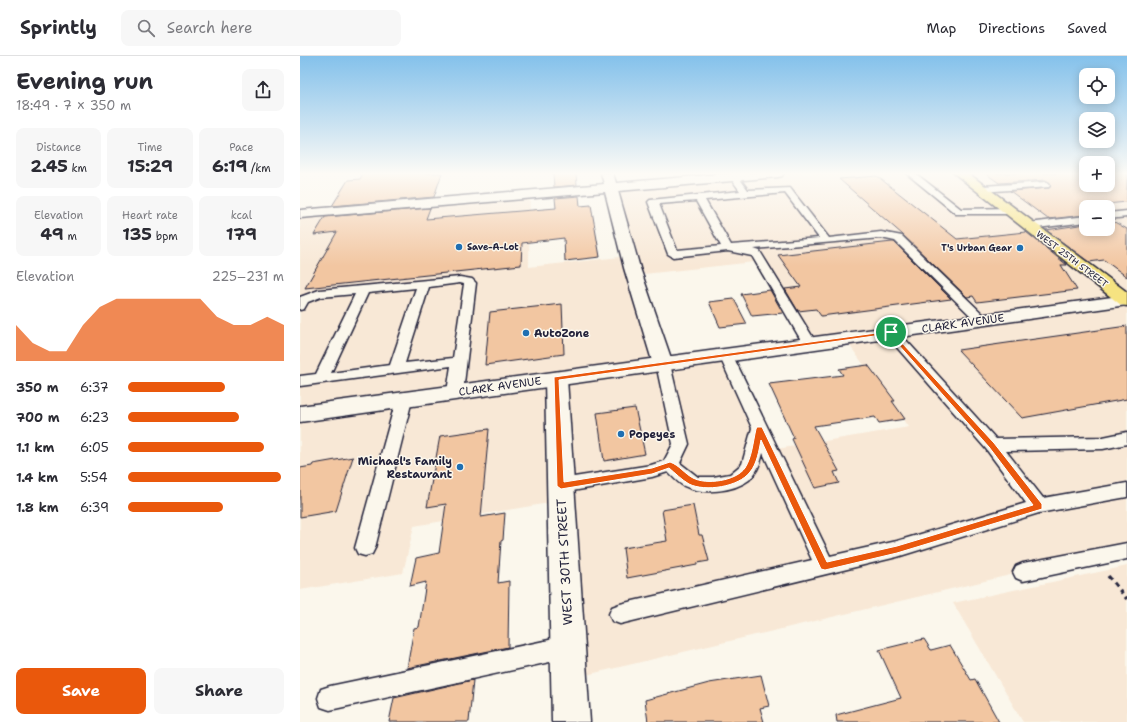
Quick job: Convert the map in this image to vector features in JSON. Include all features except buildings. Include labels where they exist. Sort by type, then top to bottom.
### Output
[{"type":"main road","name":"WEST 25TH STREET","points":[[1000,204],[1127,300]]},
{"type":"street","points":[[301,215],[397,204]]},
{"type":"street","points":[[615,204],[632,268],[663,364]]},
{"type":"street","name":"CLARK AVENUE","points":[[300,414],[1127,300]]},
{"type":"street","name":"WEST 30TH STREET","points":[[556,379],[571,722]]},
{"type":"lane","points":[[654,204],[673,254],[881,235],[898,238],[983,320]]},
{"type":"lane","points":[[703,204],[728,248],[756,253],[810,344]]},
{"type":"lane","points":[[797,204],[826,241]]},
{"type":"lane","points":[[949,204],[959,212],[1009,211]]},
{"type":"lane","points":[[1115,215],[1127,214]]},
{"type":"lane","points":[[1029,226],[1079,220]]},
{"type":"lane","points":[[300,306],[305,296],[318,294],[424,283],[460,280],[468,281],[470,283],[455,392]]},
{"type":"lane","points":[[396,369],[424,283]]},
{"type":"lane","points":[[322,379],[363,290]]},
{"type":"lane","points":[[891,332],[992,445],[1039,506]]},
{"type":"lane","points":[[726,355],[825,566]]},
{"type":"lane","points":[[300,381],[459,361]]},
{"type":"lane","points":[[561,486],[652,471],[670,465],[681,444],[663,364]]},
{"type":"lane","points":[[365,548],[404,400]]},
{"type":"lane","points":[[670,465],[691,481],[712,485],[731,481],[747,471],[755,452],[760,429]]},
{"type":"lane","points":[[992,445],[1103,443],[1127,438]]},
{"type":"lane","points":[[620,614],[897,549],[1039,506],[1127,490]]},
{"type":"lane","points":[[1023,572],[1127,551]]},
{"type":"lane","points":[[330,698],[568,647]]},
{"type":"path","points":[[1113,571],[1106,573],[1127,599]]},
{"type":"shaded area","points":[[414,204],[530,204],[529,267],[629,256],[615,204],[1079,204],[1079,236],[1115,236],[1115,204],[1127,204],[1127,551],[1023,572],[569,679],[561,501],[414,526],[403,573],[300,590],[300,214]],"holes":[[[754,262],[803,345],[845,339],[909,427],[777,449],[732,354],[663,364],[635,275]]]},
{"type":"shaded area","points":[[1127,566],[1127,722],[1023,722],[953,603]]},
{"type":"place","name":"Save-A-Lot","points":[[459,247]]},
{"type":"place","name":"T's Urban Gear","points":[[1020,248]]},
{"type":"place","name":"AutoZone","points":[[526,333]]},
{"type":"place","name":"Popeyes","points":[[621,434]]},
{"type":"place","name":"Michael's Family Restaurant","points":[[460,467]]},
{"type":"route","points":[[891,332],[992,445],[1039,506],[897,549],[825,566],[760,429],[755,452],[747,471],[731,481],[712,485],[691,481],[670,465],[652,471],[561,486],[556,379],[891,332]]}]
